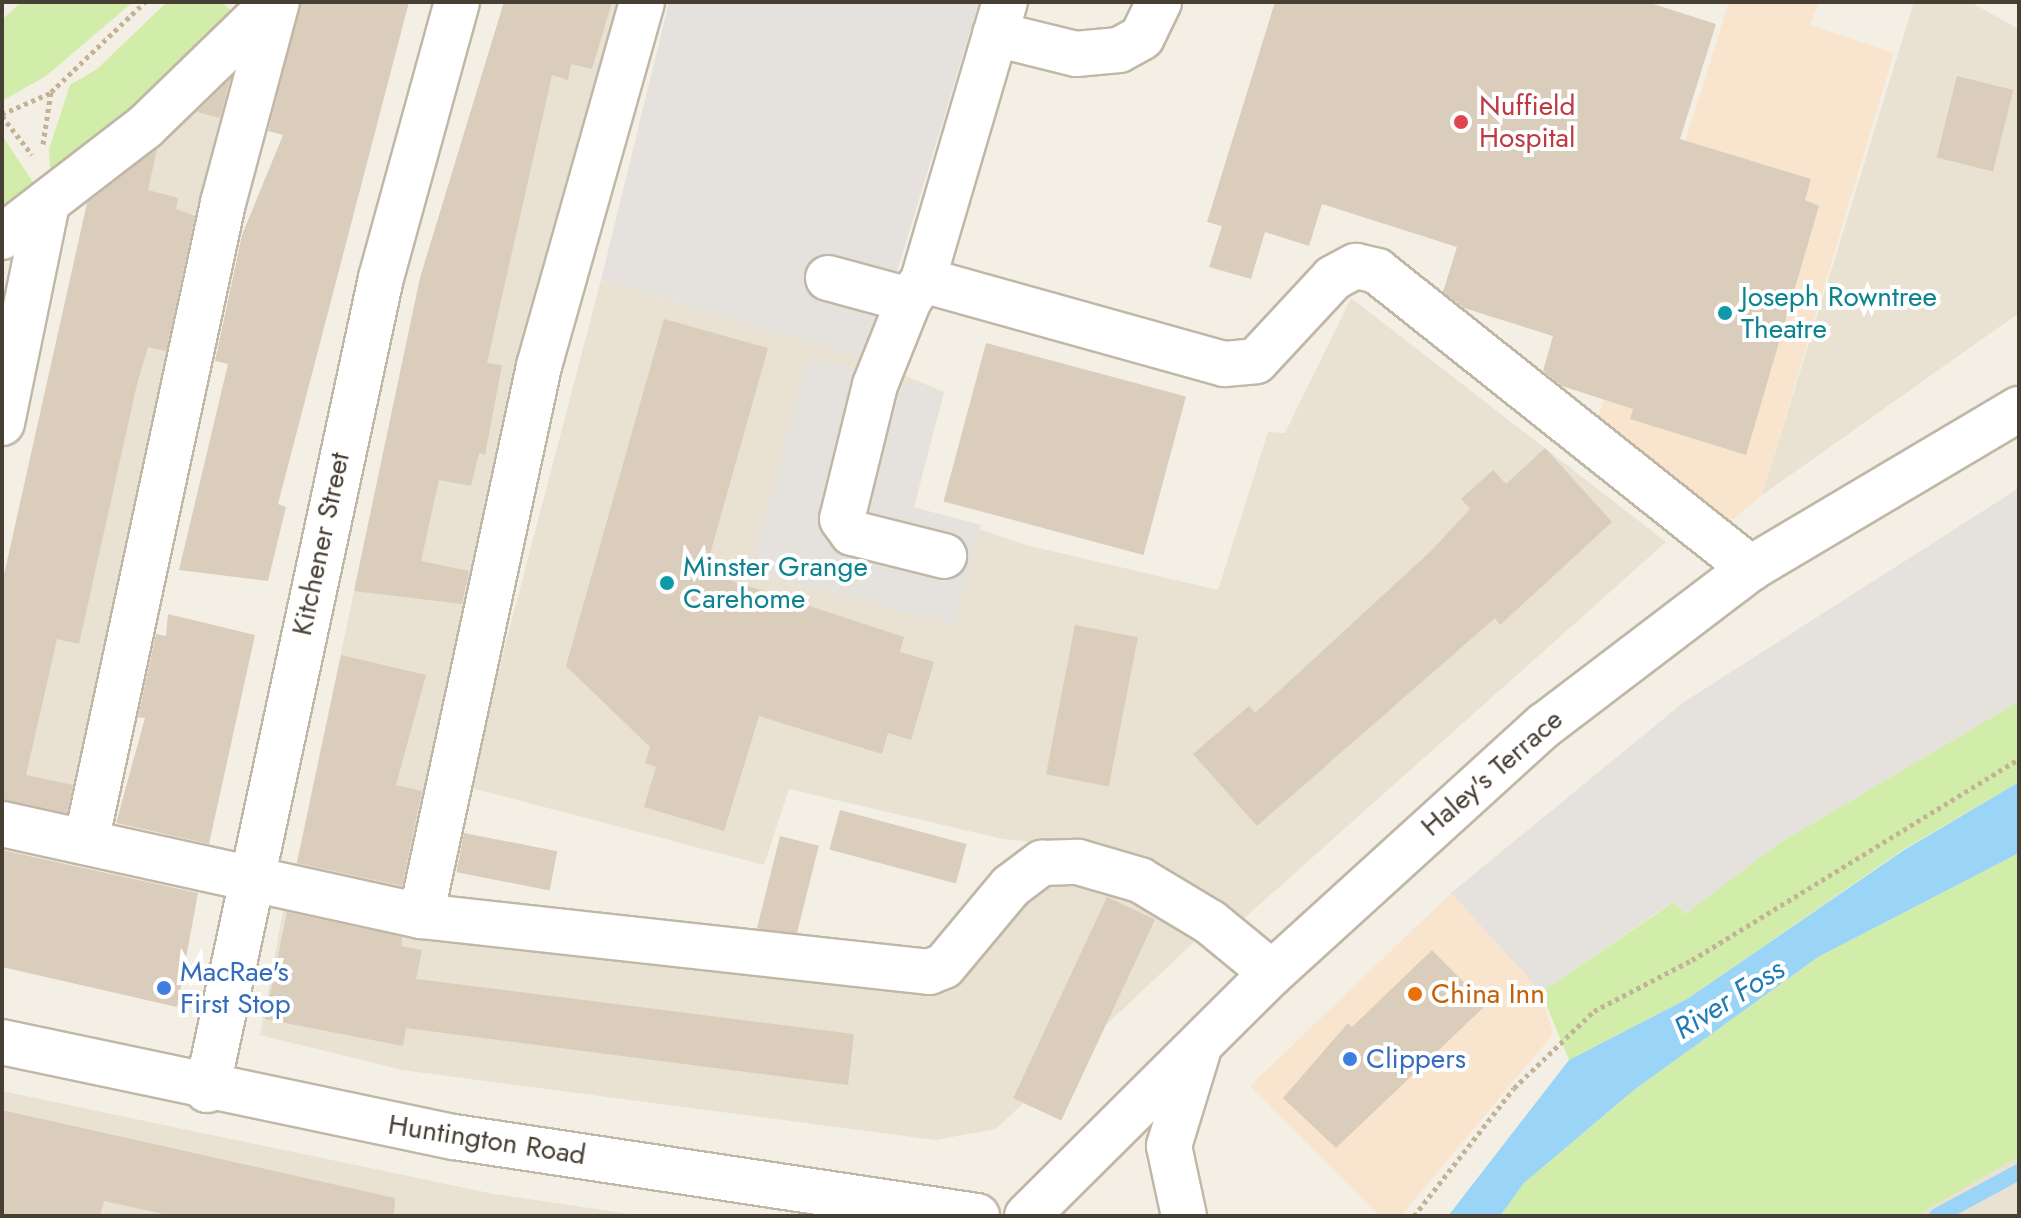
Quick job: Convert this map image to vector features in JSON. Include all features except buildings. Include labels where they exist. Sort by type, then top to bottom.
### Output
[{"type":"street","points":[[2,237],[145,127],[275,2]]},
{"type":"street","points":[[86,842],[223,203],[275,2]]},
{"type":"street","name":"Kitchener Street","points":[[207,1090],[246,882],[381,278],[457,2]]},
{"type":"street","points":[[421,916],[539,366],[642,2]]},
{"type":"street","points":[[944,556],[852,533],[842,519],[875,385],[916,290],[1000,18],[1076,54],[1119,50],[1142,37],[1159,2]]},
{"type":"street","points":[[2,423],[47,203]]},
{"type":"street","points":[[828,278],[916,290],[1224,364],[1256,361],[1333,278],[1356,266],[1377,271],[1751,568]]},
{"type":"street","name":"Haley's Terrace","points":[[1027,1216],[1272,973],[1545,725],[1751,568],[2019,409]]},
{"type":"street","points":[[2,824],[246,882],[421,916],[929,972],[944,966],[1011,886],[1042,863],[1078,862],[1140,880],[1210,922],[1272,973]]},
{"type":"street","points":[[1184,1216],[1169,1146],[1201,1041]]},
{"type":"street","name":"Huntington Road","points":[[2,1042],[207,1090],[454,1137],[977,1216]]},
{"type":"path","points":[[51,92],[39,166],[2,115],[51,92],[145,2]]},
{"type":"path","points":[[1414,1216],[1514,1088],[1594,1011],[1692,960],[2019,759]]},
{"type":"shaded area","points":[[504,2],[625,2],[413,895],[295,871],[420,278]]},
{"type":"shaded area","points":[[669,2],[979,2],[870,361],[601,280]]},
{"type":"shaded area","points":[[1729,2],[1819,2],[1810,25],[1894,53],[1762,495],[1728,524],[1595,427]]},
{"type":"shaded area","points":[[1914,2],[1970,2],[2019,29],[2019,313],[1762,495]]},
{"type":"shaded area","points":[[252,39],[75,821],[2,803],[2,584],[93,178]]},
{"type":"shaded area","points":[[601,280],[870,361],[944,392],[914,507],[1026,545],[1218,590],[1268,432],[1285,433],[1351,298],[1666,542],[1241,921],[1120,851],[1003,839],[789,789],[764,865],[468,787]]},
{"type":"shaded area","points":[[807,356],[944,392],[913,507],[981,525],[955,625],[751,572]]},
{"type":"shaded area","points":[[2019,488],[2019,701],[1776,845],[1685,914],[1674,901],[1541,992],[1451,893],[1684,702]]},
{"type":"shaded area","points":[[1079,876],[1159,902],[1194,942],[996,1129],[935,1140],[402,1070],[260,1035],[285,900],[931,991],[1048,879]]},
{"type":"shaded area","points":[[1451,893],[1541,992],[1553,1034],[1401,1216],[1379,1216],[1250,1086]]},
{"type":"shaded area","points":[[2,1091],[494,1194],[644,1216],[2,1216]]},
{"type":"shaded area","points":[[2018,1156],[2019,1216],[1916,1216]]},
{"type":"green space","points":[[21,2],[133,2],[46,76],[2,101],[2,20]]},
{"type":"green space","points":[[167,2],[222,2],[239,18],[51,184],[49,149],[70,85],[97,69]]},
{"type":"green space","points":[[2,135],[40,193],[2,222]]},
{"type":"green space","points":[[2019,701],[2019,782],[1904,849],[1687,999],[1569,1060],[1541,992],[1675,901],[1685,914],[1776,845]]},
{"type":"green space","points":[[2019,853],[2019,1156],[1916,1216],[1500,1216],[1524,1183],[1634,1090],[1818,957]]},
{"type":"water","name":"River Foss","points":[[2019,782],[2019,853],[1818,957],[1634,1090],[1524,1183],[1500,1216],[1448,1216],[1569,1060],[1687,999],[1904,850]]},
{"type":"waterway","points":[[1937,1216],[2019,1172]]},
{"type":"place","name":"Nuffield Hospital","points":[[1461,122]]},
{"type":"place","name":"Joseph Rowntree Theatre","points":[[1725,313]]},
{"type":"place","name":"Minster Grange Carehome","points":[[667,583]]},
{"type":"place","name":"MacRae's First Stop","points":[[164,988]]},
{"type":"place","name":"China Inn","points":[[1415,994]]},
{"type":"place","name":"Clippers","points":[[1350,1059]]}]
